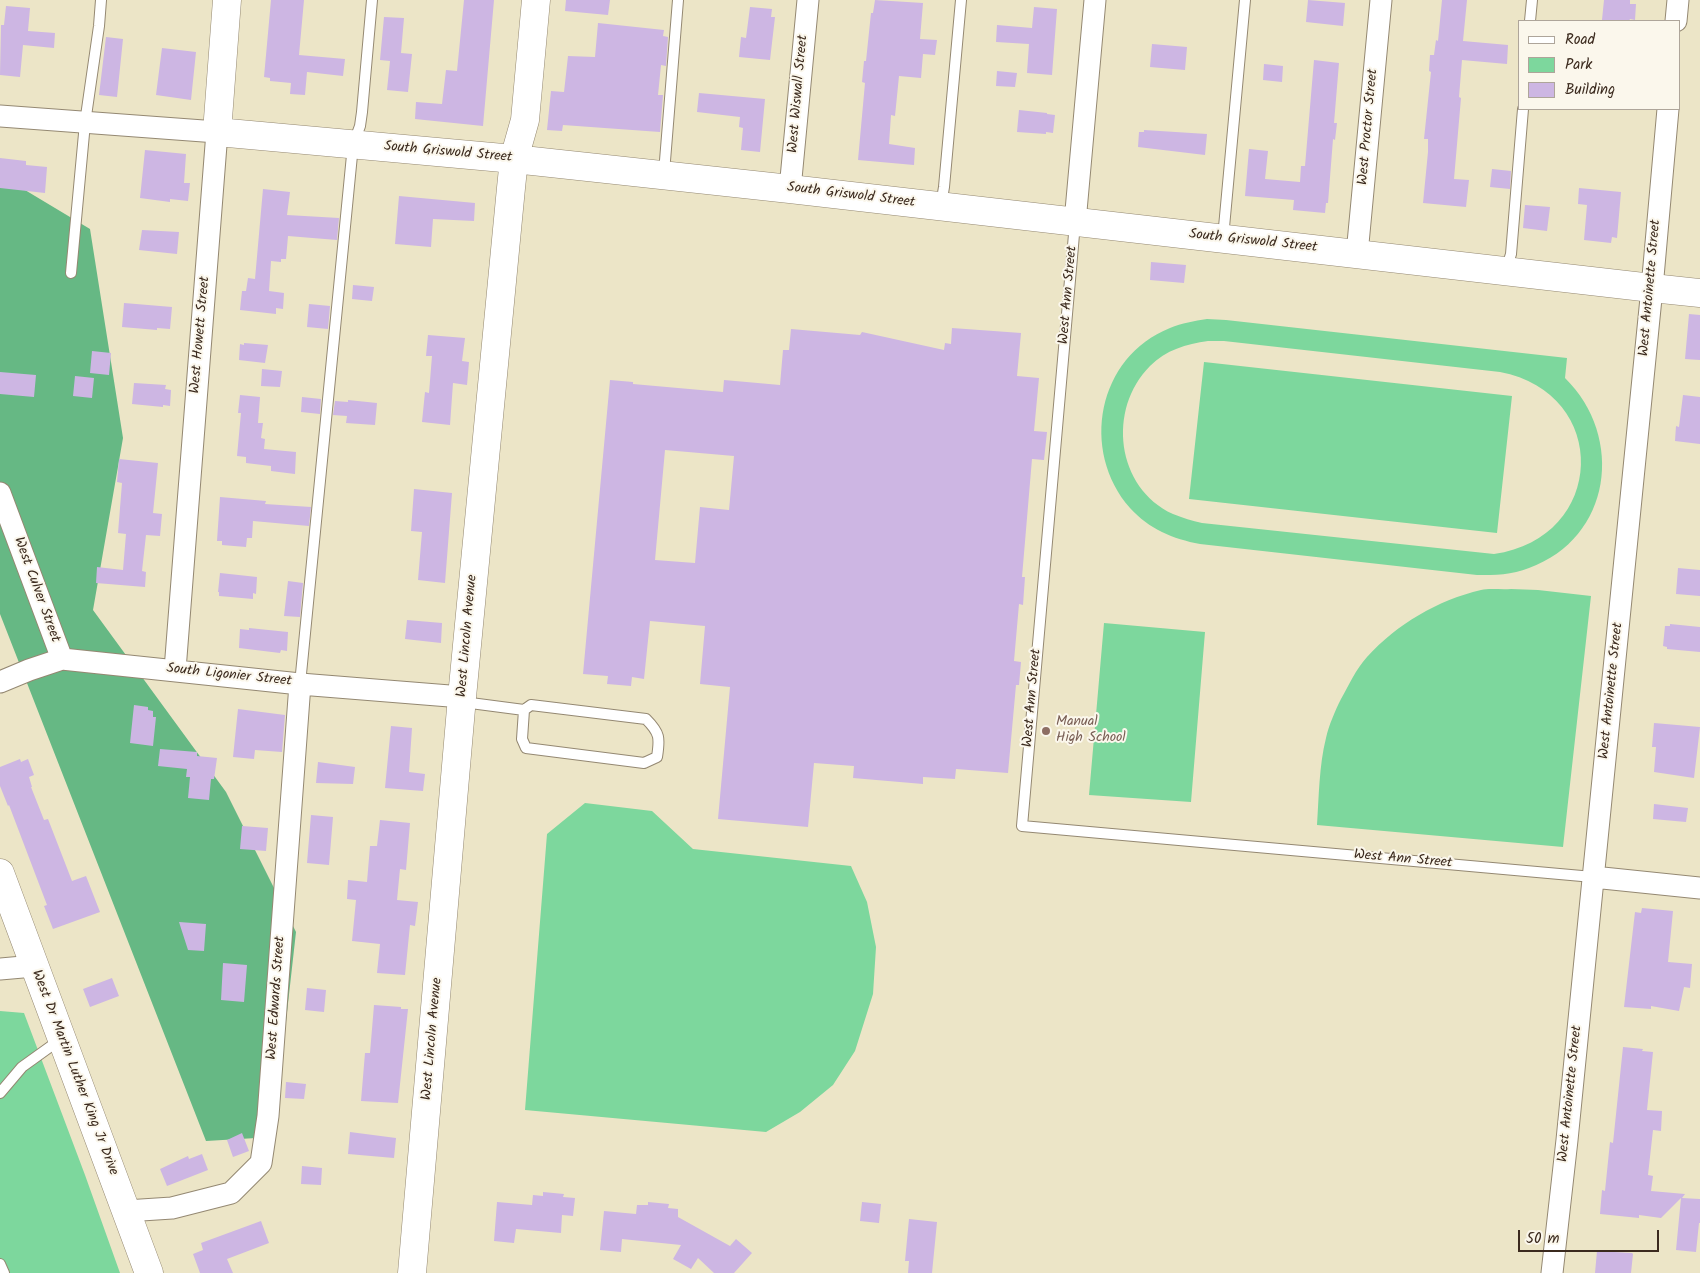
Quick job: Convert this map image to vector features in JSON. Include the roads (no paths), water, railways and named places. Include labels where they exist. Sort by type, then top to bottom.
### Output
[{"type":"main road","name":"West Howett Street","points":[[217,132],[227,0]]},
{"type":"main road","name":"West Lincoln Avenue","points":[[412,1273],[462,699],[514,159],[525,120],[536,0]]},
{"type":"main road","name":"South Griswold Street","points":[[217,132],[514,159],[664,175],[1700,293]]},
{"type":"main road","name":"West Dr Martin Luther King Jr Drive","points":[[0,873],[149,1273]]},
{"type":"street","name":"West Wiswall Street","points":[[790,189],[808,0]]},
{"type":"street","name":"West Ann Street","points":[[1075,222],[1095,0]]},
{"type":"street","name":"West Proctor Street","points":[[1357,254],[1381,0]]},
{"type":"street","points":[[1676,20],[1678,0]]},
{"type":"street","name":"West Antoinette Street","points":[[1552,1273],[1652,288],[1668,110]]},
{"type":"street","name":"South Griswold Street","points":[[0,116],[217,132]]},
{"type":"street","name":"West Howett Street","points":[[175,670],[217,132]]},
{"type":"street","name":"West Culver Street","points":[[0,493],[62,659]]},
{"type":"street","name":"South Ligonier Street","points":[[0,682],[62,659],[462,699]]},
{"type":"street","name":"West Edwards Street","points":[[126,1211],[172,1208],[231,1193],[261,1163],[268,1116],[300,684]]},
{"type":"street","points":[[1593,877],[1700,888]]},
{"type":"street","points":[[0,970],[34,966]]},
{"type":"lane","points":[[71,273],[85,123],[101,0]]},
{"type":"lane","points":[[300,684],[353,145],[360,126],[362,112],[372,0]]},
{"type":"lane","points":[[664,175],[678,0]]},
{"type":"lane","points":[[941,206],[961,0]]},
{"type":"lane","points":[[1223,239],[1246,0]]},
{"type":"lane","points":[[1530,20],[1532,0]]},
{"type":"lane","points":[[1506,271],[1511,254],[1523,110]]},
{"type":"lane","name":"West Ann Street","points":[[1075,222],[1022,826],[1593,877]]},
{"type":"lane","points":[[462,699],[524,710],[531,705],[646,719],[657,729],[660,741],[657,757],[644,763],[526,748],[522,740],[524,710]]},
{"type":"lane","points":[[0,1094],[22,1067],[61,1038]]},
{"type":"lane","points":[[0,1264],[4,1273]]},
{"type":"place","name":"Manual High School","points":[[1046,731]]}]
